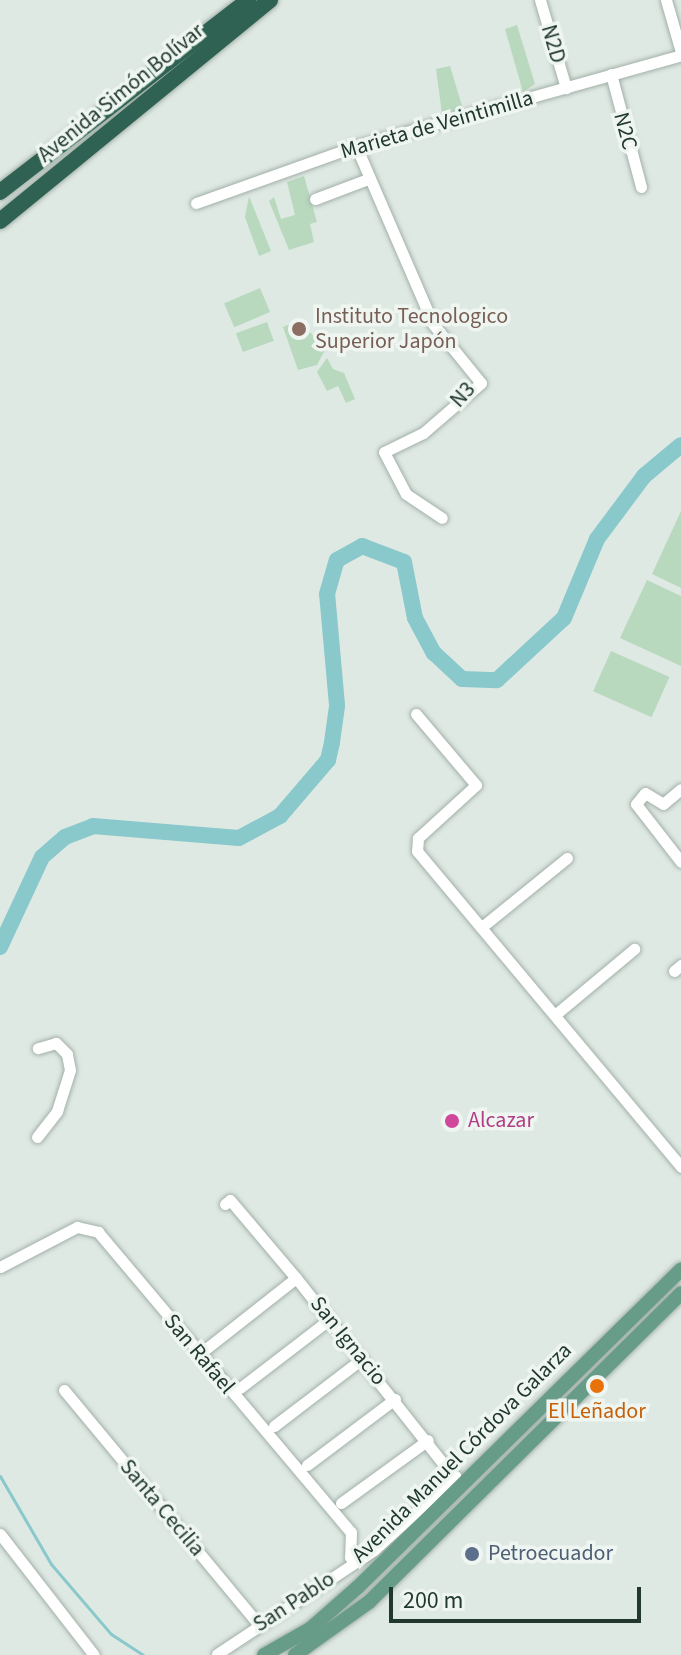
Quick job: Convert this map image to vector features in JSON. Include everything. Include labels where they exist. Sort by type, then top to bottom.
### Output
[{"type":"highway","name":"Avenida Simón Bolívar","points":[[0,192],[248,0]]},
{"type":"highway","name":"Avenida Simón Bolívar","points":[[0,221],[270,0]]},
{"type":"main road","name":"Avenida Manuel Córdova Galarza","points":[[264,1655],[310,1629],[458,1481],[681,1270]]},
{"type":"main road","name":"Avenida Manuel Córdova Galarza","points":[[295,1655],[369,1602],[681,1293]]},
{"type":"main road","points":[[415,1523],[434,1539]]},
{"type":"street","name":"N2D","points":[[540,0],[566,88]]},
{"type":"street","points":[[666,0],[681,53]]},
{"type":"street","name":"Marieta de Veintimilla","points":[[196,203],[356,146],[681,53]]},
{"type":"street","name":"N2C","points":[[611,74],[641,187]]},
{"type":"street","name":"N3","points":[[356,146],[433,324],[481,383],[423,433],[384,452],[406,494],[442,518]]},
{"type":"street","points":[[315,199],[368,179]]},
{"type":"street","points":[[416,714],[476,785],[418,838],[417,851],[483,926],[681,1167]]},
{"type":"street","points":[[636,804],[645,793],[663,804],[681,789]]},
{"type":"street","points":[[636,804],[681,853]]},
{"type":"street","points":[[636,804],[681,862]]},
{"type":"street","points":[[483,926],[567,858]]},
{"type":"street","points":[[556,1014],[634,949]]},
{"type":"street","points":[[37,1137],[57,1111],[70,1070],[67,1054],[56,1043],[38,1048]]},
{"type":"street","name":"San Ignacio","points":[[228,1202],[330,1319],[458,1481]]},
{"type":"street","name":"San Rafael","points":[[0,1267],[77,1227],[98,1232],[351,1532],[350,1557],[355,1562]]},
{"type":"street","points":[[207,1348],[296,1278]]},
{"type":"street","points":[[240,1388],[330,1319]]},
{"type":"street","points":[[274,1426],[362,1359]]},
{"type":"street","name":"Santa Cecilia","points":[[64,1390],[259,1625]]},
{"type":"street","points":[[307,1465],[395,1399]]},
{"type":"street","points":[[341,1503],[428,1440]]},
{"type":"street","name":"San Pablo","points":[[217,1654],[415,1523]]},
{"type":"street","points":[[0,1534],[94,1655]]},
{"type":"green space","points":[[517,25],[535,84],[523,92],[505,29]]},
{"type":"green space","points":[[450,66],[463,109],[442,114],[436,69]]},
{"type":"green space","points":[[304,176],[317,222],[310,224],[314,242],[289,250],[269,201],[274,197],[281,219],[295,215],[287,182]]},
{"type":"green space","points":[[249,196],[271,251],[259,256],[245,217]]},
{"type":"green space","points":[[260,288],[270,312],[234,327],[224,303]]},
{"type":"green space","points":[[300,320],[325,350],[317,365],[298,370],[283,327]]},
{"type":"green space","points":[[267,322],[274,341],[243,352],[236,333]]},
{"type":"green space","points":[[327,358],[333,369],[344,373],[355,399],[346,403],[338,386],[327,391],[317,372]]},
{"type":"green space","points":[[681,511],[681,588],[652,574]]},
{"type":"green space","points":[[647,580],[681,596],[681,666],[620,638]]},
{"type":"green space","points":[[611,651],[669,677],[652,717],[593,691]]},
{"type":"waterway","points":[[0,947],[42,857],[65,837],[93,826],[239,838],[280,816],[328,760],[337,705],[327,594],[337,560],[362,546],[404,562],[415,618],[434,653],[462,679],[497,680],[564,618],[597,539],[644,476],[681,445]]},
{"type":"waterway","points":[[0,1476],[51,1564],[111,1634],[143,1655]]},
{"type":"place","name":"Instituto Tecnologico Superior Japón","points":[[299,329]]},
{"type":"place","name":"Alcazar","points":[[452,1121]]},
{"type":"place","name":"El Leñador","points":[[597,1386]]},
{"type":"place","name":"Petroecuador","points":[[472,1554]]}]
